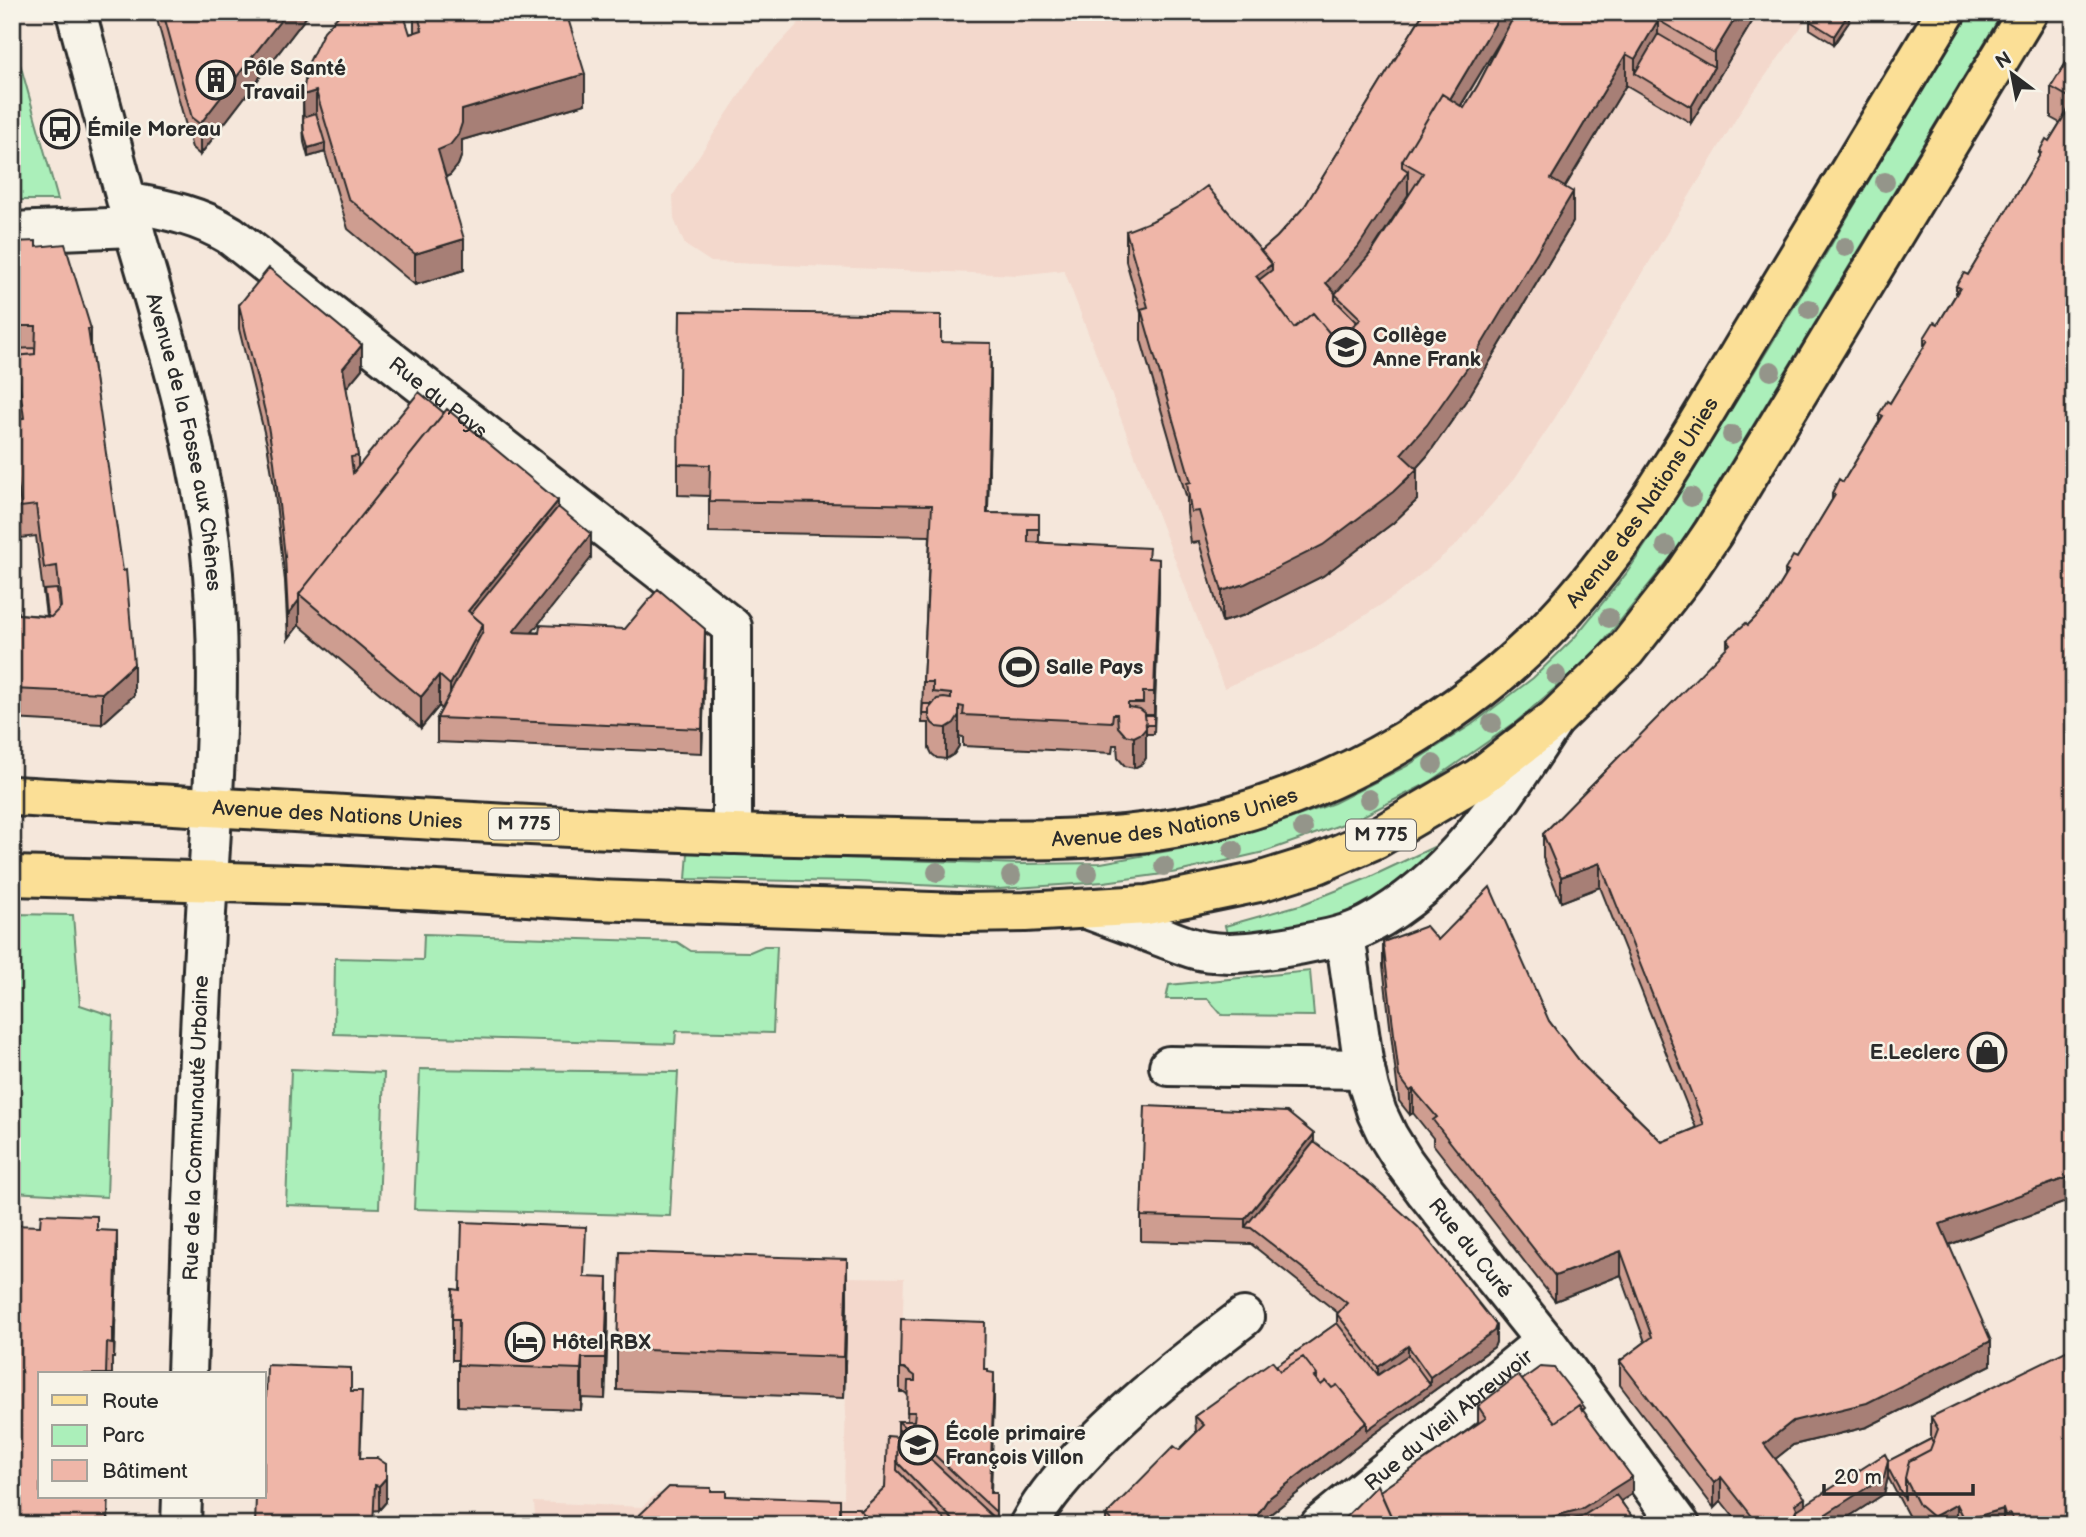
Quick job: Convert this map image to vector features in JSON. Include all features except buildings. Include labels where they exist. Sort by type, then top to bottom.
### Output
[{"type":"main road","name":"Avenue des Nations Unies","points":[[12,796],[732,834],[1039,841],[1105,837],[1177,828],[1282,800],[1346,774],[1405,742],[1463,701],[1507,666],[1554,622],[1594,576],[1635,521],[1695,429],[1946,12]]},
{"type":"main road","name":"M 775","points":[[12,876],[330,885],[596,900],[943,913],[1025,912],[1147,905],[1259,881],[1317,864],[1375,839],[1479,778],[1555,719],[1626,649],[1683,577],[1713,533],[2028,12]]},
{"type":"street","name":"Avenue de la Fosse aux Chênes","points":[[76,12],[182,397],[210,542],[218,661],[214,807],[208,883]]},
{"type":"street","name":"Rue du Pays","points":[[12,232],[130,214],[190,215],[212,223],[230,234],[732,627],[732,834]]},
{"type":"street","points":[[1087,909],[1210,952],[1235,953],[1271,949],[1345,935],[1369,925],[1434,878],[1504,798],[1555,719]]},
{"type":"street","name":"Rue de la Communauté Urbaine","points":[[187,1372],[208,883]]},
{"type":"street","name":"Rue du Curé","points":[[1345,935],[1365,1069],[1377,1113],[1404,1162],[1545,1341],[1680,1525]]},
{"type":"street","points":[[1169,1066],[1365,1069]]},
{"type":"street","points":[[1029,1525],[1052,1490],[1111,1426],[1148,1391],[1244,1317]]},
{"type":"street","name":"Rue du Vieil Abreuvoir","points":[[1320,1525],[1545,1341]]},
{"type":"street","points":[[181,1525],[182,1498]]},
{"type":"shaded area","name":"Collège Anne Frank","points":[[809,12],[1812,12],[1745,104],[1555,418],[1515,478],[1456,545],[1396,595],[1315,648],[1224,688],[1064,270],[1018,275],[711,262],[685,245],[674,219],[673,195],[758,67]]},
{"type":"shaded area","name":"École primaire François Villon","points":[[848,1277],[904,1278],[902,1343],[985,1346],[984,1393],[994,1397],[990,1517],[996,1517],[996,1525],[525,1525],[535,1516],[534,1502],[642,1507],[657,1493],[844,1498]]},
{"type":"green space","points":[[1968,12],[2003,12],[1682,543],[1593,655],[1516,722],[1430,782],[1357,819],[1264,852],[1178,872],[1104,882],[999,889],[859,882],[686,879],[688,853],[1022,864],[1101,863],[1179,849],[1270,826],[1334,803],[1407,766],[1471,725],[1533,678],[1574,638],[1626,574],[1687,482],[1811,279]]},
{"type":"green space","points":[[21,67],[58,200],[12,200],[12,83]]},
{"type":"green space","points":[[1438,845],[1441,854],[1368,909],[1311,929],[1230,943],[1225,926],[1303,904],[1368,878]]},
{"type":"green space","points":[[12,914],[73,915],[80,1005],[113,1016],[107,1197],[12,1192]]},
{"type":"green space","points":[[424,934],[677,942],[691,951],[750,952],[764,946],[777,946],[773,1033],[676,1031],[675,1044],[334,1034],[335,958],[423,960]]},
{"type":"green space","points":[[1310,971],[1314,1016],[1222,1015],[1208,999],[1166,999],[1169,985]]},
{"type":"green space","points":[[291,1069],[384,1073],[379,1208],[286,1205]]},
{"type":"green space","points":[[420,1069],[678,1072],[670,1216],[414,1209]]},
{"type":"place","name":"Pôle Santé Travail","points":[[216,80]]},
{"type":"place","name":"Émile Moreau","points":[[60,129]]},
{"type":"place","name":"Collège Anne Frank","points":[[1346,347]]},
{"type":"place","name":"Salle Pays","points":[[1019,667]]},
{"type":"place","name":"E.Leclerc","points":[[1987,1052]]},
{"type":"place","name":"Hôtel RBX","points":[[525,1342]]},
{"type":"place","name":"École primaire François Villon","points":[[918,1445]]}]
